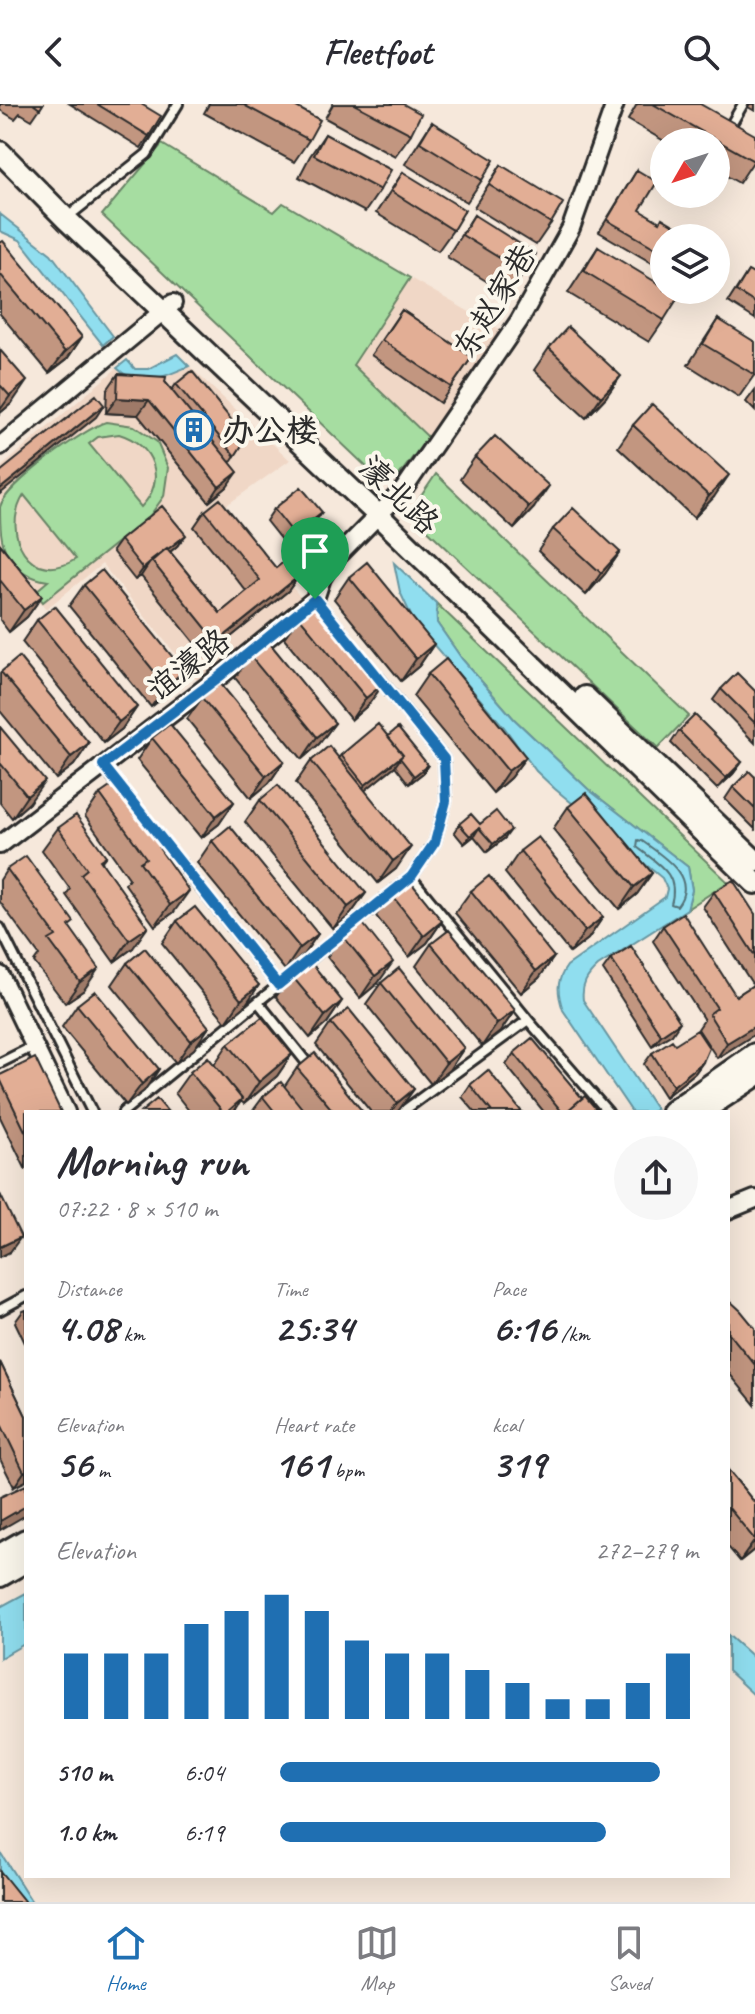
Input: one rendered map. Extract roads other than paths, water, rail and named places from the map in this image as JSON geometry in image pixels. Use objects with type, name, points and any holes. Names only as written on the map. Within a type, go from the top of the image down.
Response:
[{"type":"main road","points":[[676,1110],[755,1055]]},
{"type":"main road","points":[[702,1110],[755,1075]]},
{"type":"main road","points":[[0,1556],[24,1542]]},
{"type":"main road","points":[[0,1575],[24,1561]]},
{"type":"street","name":"东赵家巷","points":[[383,512],[404,489],[519,321],[560,252],[615,104]]},
{"type":"street","name":"濠北路","points":[[0,135],[168,308]]},
{"type":"street","name":"濠北路","points":[[0,152],[755,861]]},
{"type":"street","points":[[0,446],[168,308]]},
{"type":"street","name":"濠北路","points":[[383,512],[755,883]]},
{"type":"street","name":"谊濠路","points":[[0,845],[315,599],[331,563],[383,512]]},
{"type":"street","points":[[0,975],[65,1110]]},
{"type":"street","points":[[730,1209],[755,1199]]},
{"type":"lane","points":[[75,211],[147,154],[178,104]]},
{"type":"lane","points":[[730,128],[743,104]]},
{"type":"lane","points":[[315,599],[353,646]]},
{"type":"lane","points":[[125,1110],[411,877],[435,842],[446,801],[444,759],[372,670]]},
{"type":"lane","points":[[103,765],[132,803]]},
{"type":"lane","points":[[152,828],[278,985]]},
{"type":"lane","points":[[411,877],[606,1110]]},
{"type":"lane","points":[[0,928],[91,1110]]},
{"type":"lane","points":[[258,1002],[314,1071]]},
{"type":"lane","points":[[405,1110],[528,1020]]},
{"type":"lane","points":[[0,1063],[34,1046]]},
{"type":"lane","points":[[0,1310],[24,1297]]},
{"type":"water","points":[[0,214],[51,254],[113,336],[103,345],[20,240],[0,231]]},
{"type":"water","points":[[177,354],[189,366],[162,377],[143,380],[125,375],[117,368],[127,360],[135,369],[148,369]]},
{"type":"water","points":[[394,563],[436,603],[437,623],[462,659],[514,719],[588,789],[688,867],[692,890],[687,909],[598,966],[588,977],[583,990],[583,1000],[655,1110],[631,1110],[563,1010],[559,987],[567,966],[665,897],[667,889],[662,878],[536,771],[504,727],[414,622],[400,592]]},
{"type":"water","points":[[24,1594],[24,1644],[0,1658],[0,1607]]},
{"type":"water","points":[[730,1637],[755,1659],[755,1696],[730,1673]]},
{"type":"water","points":[[0,1852],[32,1902],[12,1902],[0,1884]]},
{"type":"place","name":"办公楼","points":[[194,430]]}]
